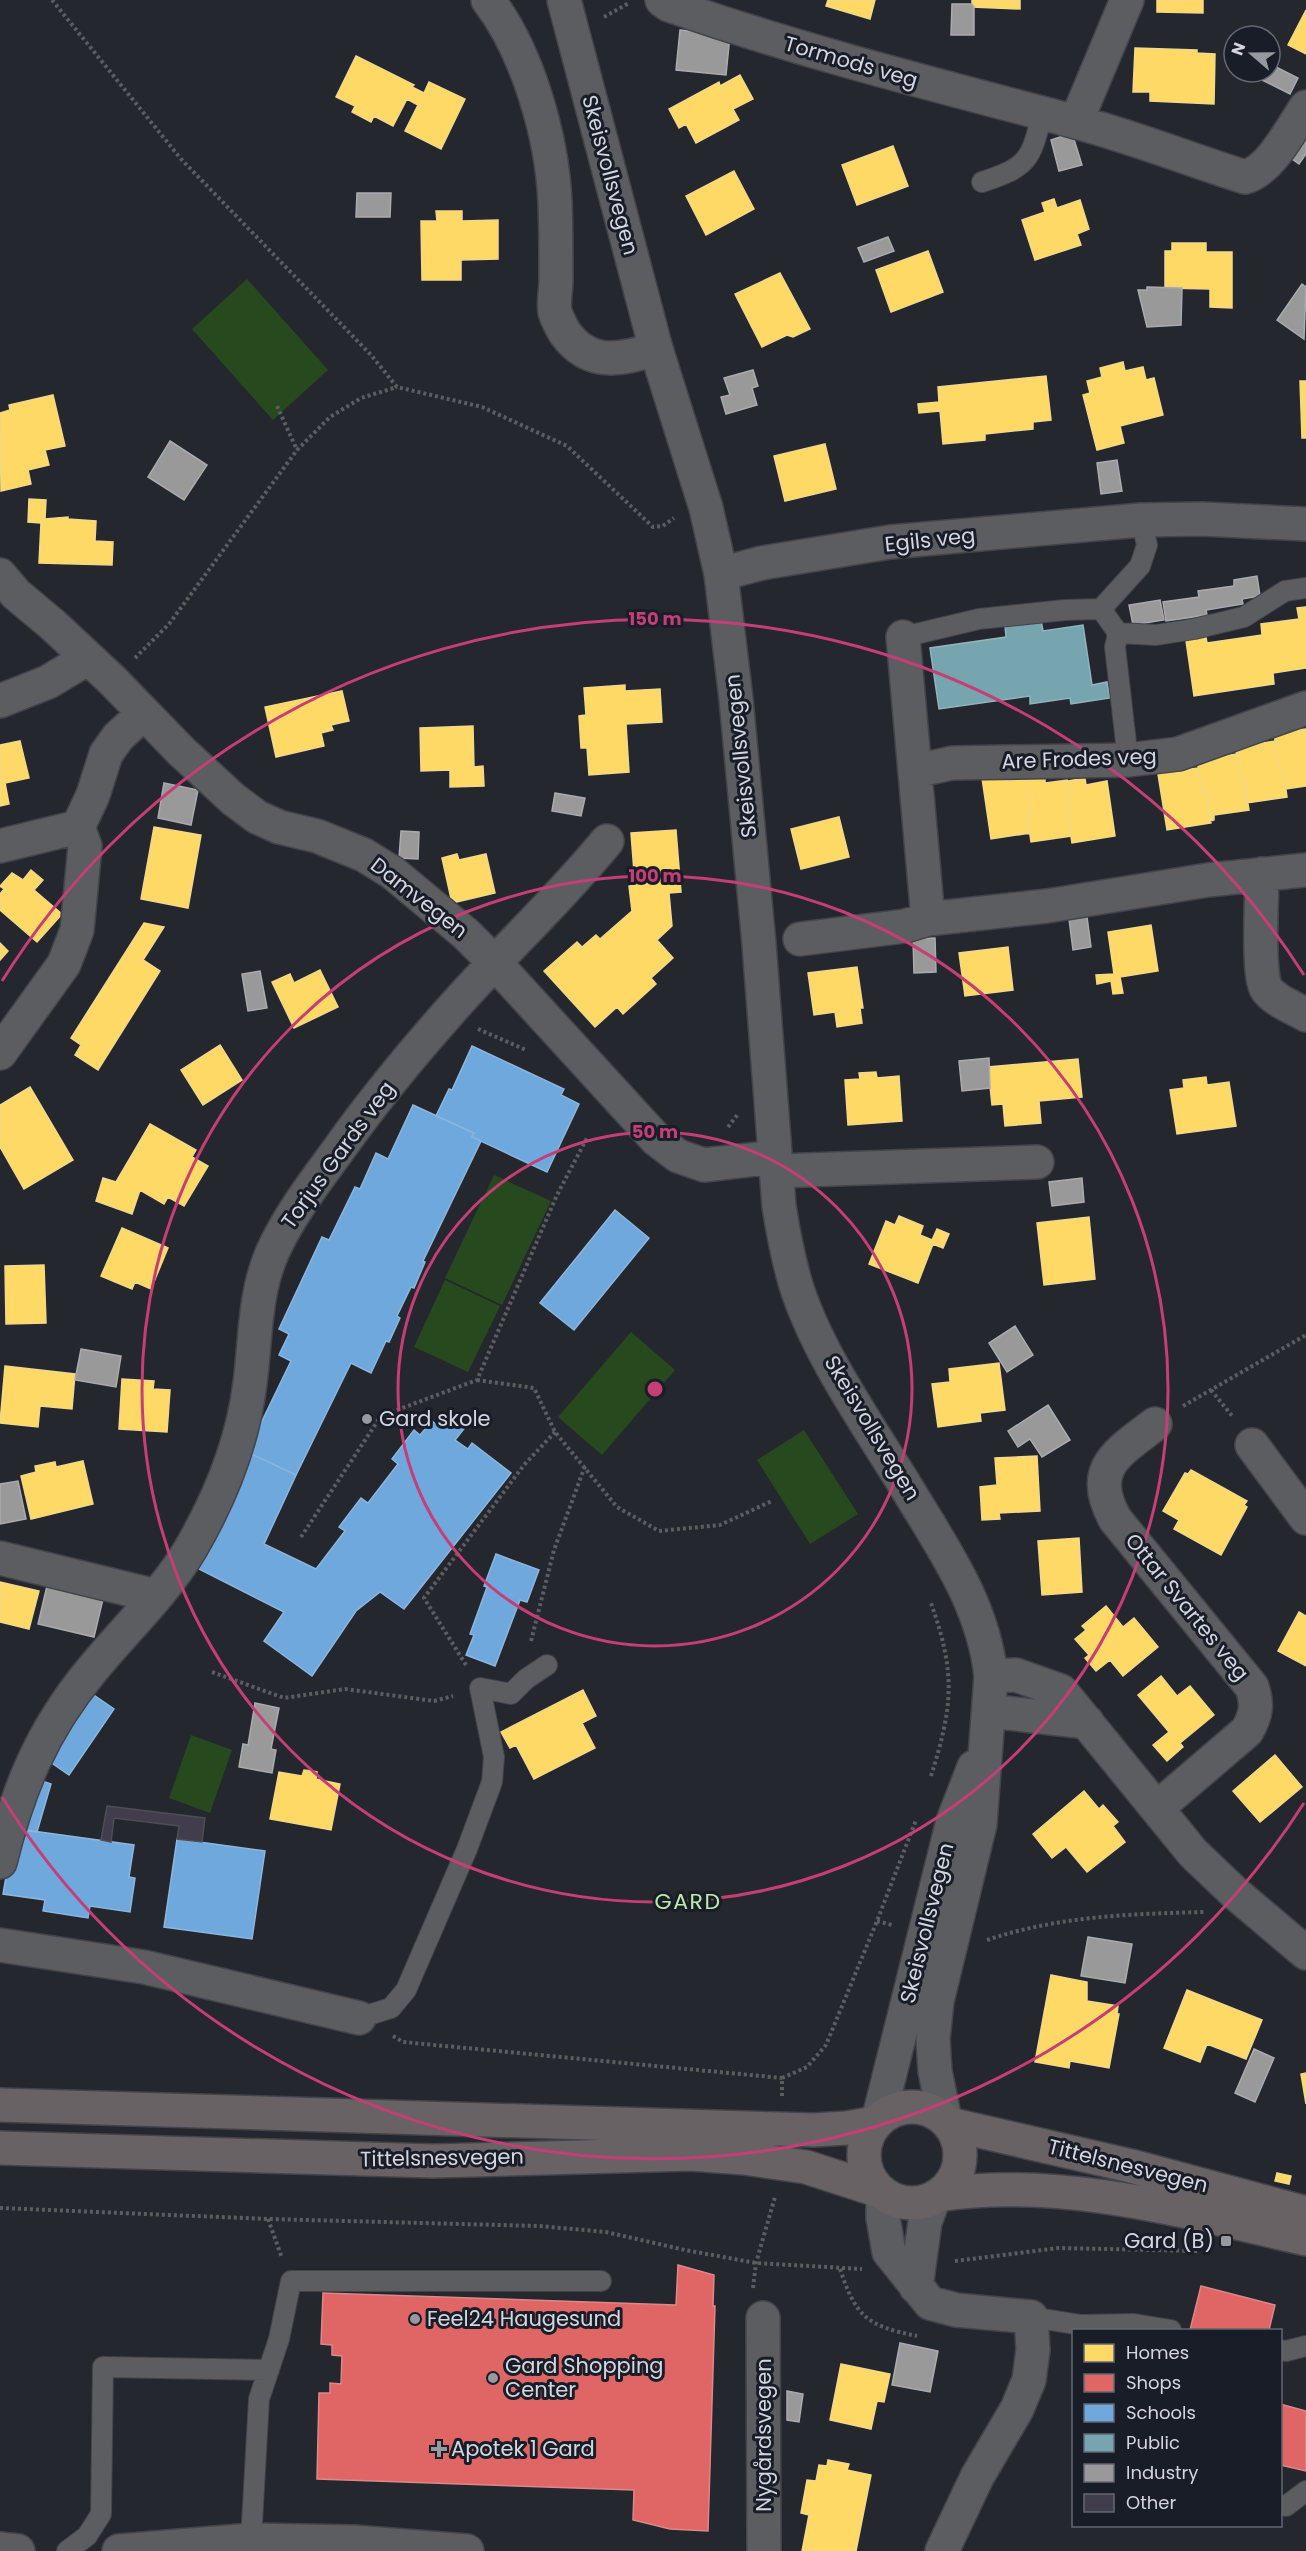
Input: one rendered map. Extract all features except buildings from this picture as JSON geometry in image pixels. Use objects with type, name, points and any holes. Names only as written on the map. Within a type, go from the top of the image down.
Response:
[{"type":"main road","name":"Tittelsnesvegen","points":[[0,2105],[814,2130],[846,2128],[877,2122]]},
{"type":"main road","points":[[912,2107],[930,2110],[947,2122],[957,2137],[960,2153],[958,2170],[950,2184],[936,2197],[917,2203],[899,2201],[881,2192],[868,2175],[864,2157],[866,2139],[877,2122],[893,2110],[912,2107]]},
{"type":"main road","name":"Tittelsnesvegen","points":[[947,2122],[1131,2166],[1306,2213]]},
{"type":"main road","name":"Tittelsnesvegen","points":[[0,2148],[432,2161],[691,2154],[744,2158],[806,2167],[881,2192]]},
{"type":"main road","name":"Tittelsnesvegen","points":[[936,2197],[970,2190],[1032,2190],[1086,2195],[1194,2213],[1306,2239]]},
{"type":"street","points":[[488,0],[502,18],[527,74],[548,149],[555,200],[555,312],[565,333],[580,349],[600,358],[617,360],[656,350]]},
{"type":"street","name":"Skeisvollsvegen","points":[[564,0],[656,350],[706,508],[721,574],[736,699],[758,932],[775,1164],[785,1242],[796,1283],[812,1324],[847,1390],[955,1567],[978,1614],[989,1657],[991,1676],[980,1824],[937,2001],[933,2039],[935,2071],[947,2122]]},
{"type":"street","name":"Tormods veg","points":[[662,0],[669,5],[740,30],[1076,122],[1245,177],[1265,167],[1306,107]]},
{"type":"street","points":[[1076,122],[1127,0]]},
{"type":"street","name":"Egils veg","points":[[721,574],[762,563],[890,543],[1141,519],[1202,519],[1306,524]]},
{"type":"street","name":"Damvegen","points":[[0,576],[16,594],[88,658],[181,751],[257,817],[279,827],[339,843],[364,855],[393,873],[466,934],[657,1140],[678,1156],[704,1165],[775,1164]]},
{"type":"street","points":[[903,637],[928,919]]},
{"type":"street","points":[[0,701],[48,682],[88,658]]},
{"type":"street","name":"Are Frodes veg","points":[[916,771],[951,763],[1128,760],[1178,754],[1306,708]]},
{"type":"street","points":[[0,1053],[64,964],[77,930],[85,846],[78,826],[93,795],[106,754],[118,737],[144,713]]},
{"type":"street","points":[[0,846],[78,826]]},
{"type":"street","name":"Torjus Gards veg","points":[[0,1862],[19,1793],[47,1733],[91,1671],[156,1596],[191,1548],[234,1455],[250,1384],[259,1293],[272,1254],[293,1212],[356,1125],[443,1019],[582,872],[607,841]]},
{"type":"street","points":[[800,939],[904,926],[928,919],[1047,906],[1208,880],[1306,870]]},
{"type":"street","points":[[1262,874],[1262,967],[1265,988],[1276,998],[1306,1015]]},
{"type":"street","points":[[775,1164],[1037,1162]]},
{"type":"street","name":"Ottar Svartes veg","points":[[1155,1424],[1117,1454],[1107,1467],[1104,1484],[1106,1503],[1115,1519],[1252,1687],[1257,1703],[1254,1718],[1246,1731],[1157,1808]]},
{"type":"street","points":[[1251,1445],[1306,1518]]},
{"type":"street","points":[[0,1558],[156,1596]]},
{"type":"street","points":[[991,1676],[1016,1675],[1061,1691],[1193,1853],[1235,1893],[1306,1953]]},
{"type":"street","points":[[988,1720],[1087,1722]]},
{"type":"street","name":"Skeisvollsvegen","points":[[877,2122],[953,1821],[988,1720]]},
{"type":"street","points":[[0,1945],[144,1967],[359,2018]]},
{"type":"street","points":[[881,2192],[883,2218],[890,2252],[930,2302],[956,2310],[1031,2317],[1033,2350],[1029,2380],[1017,2409],[977,2477],[942,2551]]},
{"type":"street","points":[[916,2287],[925,2222],[936,2197]]},
{"type":"street","name":"Nygårdsvegen","points":[[763,2318],[764,2551]]},
{"type":"street","points":[[118,2551],[251,2540],[467,2551]]},
{"type":"street","points":[[0,2549],[18,2551]]},
{"type":"lane","points":[[982,182],[1006,174],[1019,167],[1027,159],[1034,148],[1042,114]]},
{"type":"lane","points":[[903,637],[979,619],[1065,610],[1101,609],[1140,566],[1147,545],[1141,519]]},
{"type":"lane","points":[[1118,633],[1156,635],[1204,627],[1244,617],[1286,591],[1306,588]]},
{"type":"lane","points":[[1101,609],[1118,633],[1115,647],[1128,760]]},
{"type":"lane","points":[[359,2018],[391,2008],[406,1990],[485,1806],[494,1769],[490,1732],[480,1688],[511,1694],[526,1679],[547,1665]]},
{"type":"lane","points":[[251,2540],[259,2399],[279,2338],[291,2281],[601,2281]]},
{"type":"lane","points":[[1031,2317],[1081,2325],[1152,2329]]},
{"type":"lane","points":[[1282,2350],[1306,2346]]},
{"type":"lane","points":[[67,2551],[87,2535],[100,2514],[103,2367],[269,2370]]},
{"type":"lane","points":[[1282,2505],[1286,2506],[1306,2491]]},
{"type":"path","points":[[52,0],[181,159],[371,355],[397,387]]},
{"type":"path","points":[[598,20],[635,0]]},
{"type":"path","points":[[128,665],[169,624],[297,450],[330,417],[361,398],[397,387],[483,407],[567,446],[653,527],[663,526],[675,517],[677,526]]},
{"type":"path","points":[[277,406],[297,450]]},
{"type":"path","points":[[443,1019],[469,1025],[529,1052]]},
{"type":"path","points":[[722,1134],[743,1107]]},
{"type":"path","points":[[477,1380],[557,1195],[588,1136]]},
{"type":"path","points":[[1155,1424],[1306,1335]]},
{"type":"path","points":[[301,1537],[381,1416],[477,1380],[534,1388],[555,1432],[617,1507],[659,1531],[720,1525],[772,1502]]},
{"type":"path","points":[[212,1672],[284,1698],[345,1689],[434,1701],[480,1688],[424,1598],[524,1465],[555,1432]]},
{"type":"path","points":[[524,1647],[532,1639],[554,1550],[585,1466]]},
{"type":"path","points":[[928,1784],[945,1729],[950,1686],[944,1643],[929,1596]]},
{"type":"path","points":[[359,2018],[404,2042],[782,2078],[807,2067],[826,2045],[917,1816]]},
{"type":"path","points":[[977,1940],[987,1940],[1020,1928],[1077,1918],[1208,1912],[1235,1893]]},
{"type":"path","points":[[782,2078],[782,2099]]},
{"type":"path","points":[[763,2318],[752,2297],[756,2263],[775,2197]]},
{"type":"path","points":[[0,2208],[268,2219],[539,2226],[606,2232],[756,2263],[868,2270]]},
{"type":"path","points":[[268,2219],[291,2281]]},
{"type":"path","points":[[950,2261],[1059,2248],[1203,2252]]},
{"type":"green space","points":[[247,279],[328,370],[273,420],[192,329]]},
{"type":"green space","points":[[494,1175],[551,1201],[502,1305],[445,1278]]},
{"type":"green space","points":[[445,1280],[500,1306],[468,1372],[414,1347]]},
{"type":"green space","points":[[631,1332],[675,1370],[602,1455],[558,1417]]},
{"type":"green space","points":[[804,1430],[858,1514],[810,1544],[757,1460]]},
{"type":"green space","points":[[191,1735],[232,1750],[210,1813],[169,1798]]},
{"type":"place","name":"Gard skole","points":[[367,1419]]},
{"type":"place","name":"Gard (B)","points":[[1226,2241]]},
{"type":"place","name":"Feel24 Haugesund","points":[[415,2319]]},
{"type":"place","name":"Gard Shopping Center","points":[[493,2378]]},
{"type":"place","name":"Apotek 1 Gard","points":[[439,2449]]},
{"type":"district","name":"GARD","points":[[688,1901]]}]
